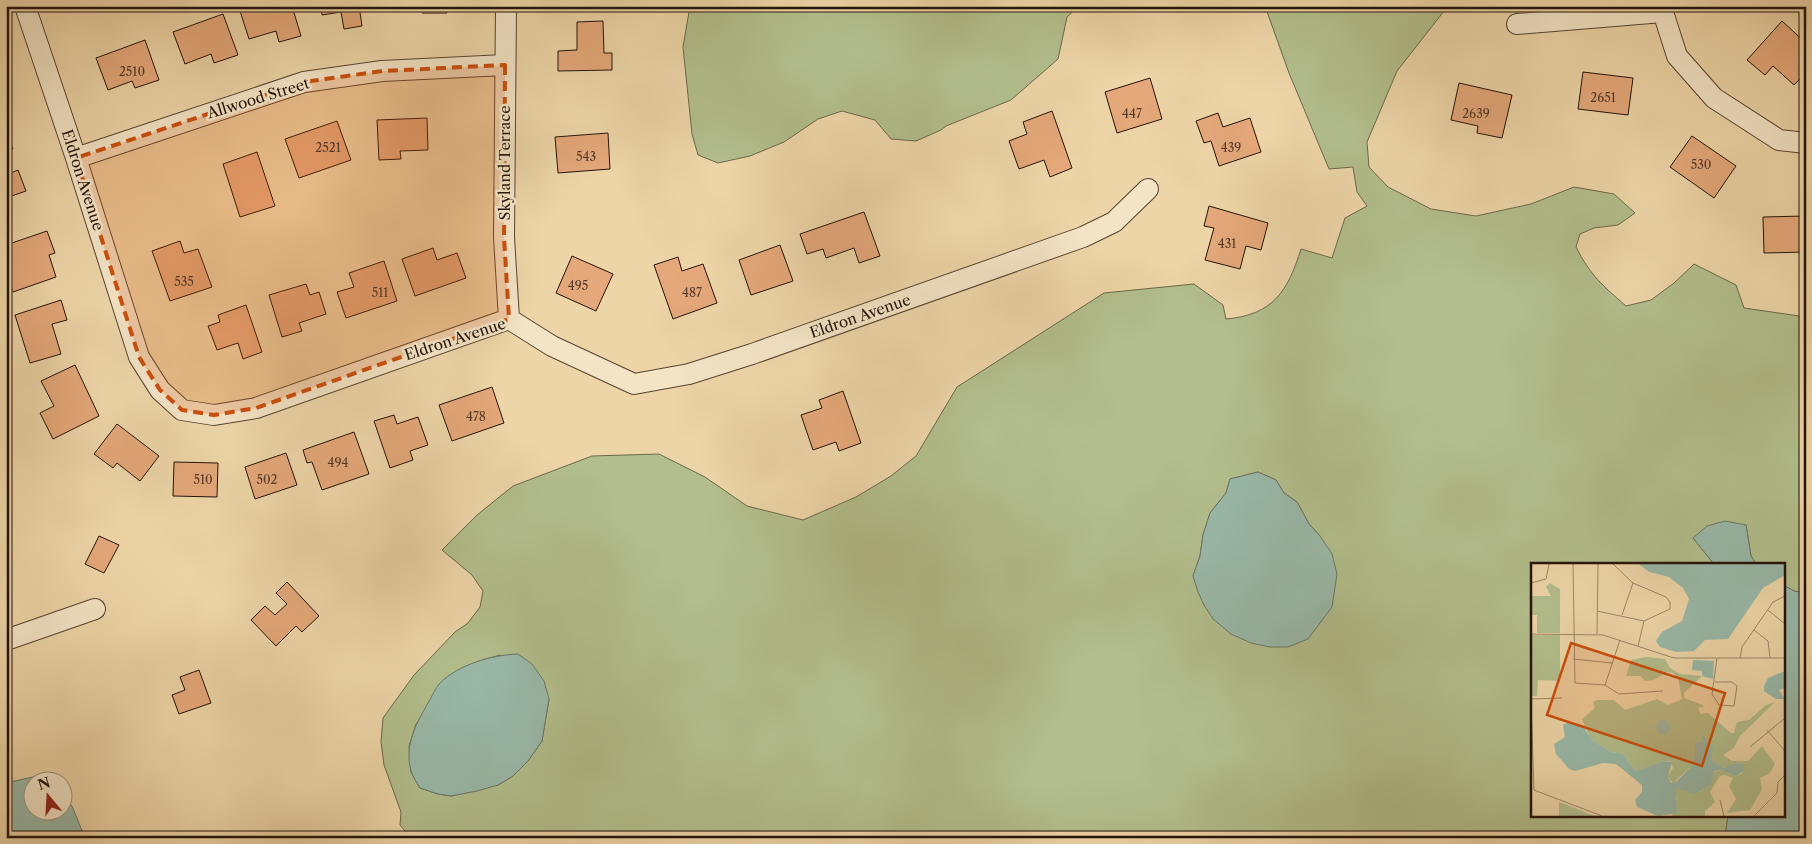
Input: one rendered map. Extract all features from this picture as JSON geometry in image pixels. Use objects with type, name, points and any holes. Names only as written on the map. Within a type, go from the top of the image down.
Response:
[{"type":"street","name":"Eldron Avenue","points":[[25,6],[76,158],[139,357],[160,390],[182,410],[214,415],[256,408],[509,319],[552,346],[634,384],[689,374],[752,354],[1083,237],[1114,222],[1148,189]]},
{"type":"street","name":"Skyland Terrace","points":[[506,6],[504,237],[509,319]]},
{"type":"street","points":[[1517,24],[1663,9],[1677,56],[1714,98],[1779,140],[1806,144]]},
{"type":"street","name":"Allwood Street","points":[[76,158],[304,82],[382,72],[505,65]]},
{"type":"street","points":[[6,640],[95,608]]},
{"type":"highlighted area","points":[[505,65],[504,237],[509,319],[256,408],[214,415],[182,410],[160,390],[139,357],[76,158],[304,82],[382,71]]},
{"type":"green space","points":[[690,6],[1079,6],[1067,17],[1058,59],[1011,100],[946,126],[916,141],[891,139],[875,120],[842,111],[818,119],[784,142],[750,156],[718,163],[698,155],[692,134],[683,47]]},
{"type":"green space","points":[[1265,6],[1448,6],[1397,71],[1367,142],[1369,167],[1388,187],[1431,209],[1476,216],[1531,204],[1574,187],[1614,194],[1635,213],[1618,225],[1594,228],[1580,234],[1576,247],[1586,265],[1598,280],[1626,306],[1651,300],[1674,283],[1694,264],[1736,285],[1744,308],[1806,317],[1806,593],[1794,591],[1784,586],[1784,563],[1755,563],[1751,556],[1746,525],[1693,538],[1713,563],[1531,563],[1531,816],[1728,816],[1725,838],[411,838],[400,825],[401,812],[384,765],[381,742],[383,718],[414,675],[455,632],[468,623],[480,607],[483,591],[472,575],[442,550],[477,515],[513,486],[592,456],[659,454],[705,477],[747,506],[803,520],[856,497],[891,476],[916,456],[957,387],[1104,293],[1194,284],[1223,305],[1226,319],[1242,317],[1267,306],[1284,289],[1301,249],[1332,258],[1345,218],[1367,206],[1357,192],[1353,167],[1329,169],[1289,73]],"holes":[[[1258,472],[1276,480],[1284,493],[1297,502],[1309,524],[1320,536],[1204,605],[1193,576],[1200,556],[1203,535],[1210,513],[1226,493],[1230,479]],[[500,655],[549,699],[542,741],[528,761],[513,776],[498,785],[451,796],[420,788],[411,772],[409,746],[416,724],[459,670],[479,661]]]},
{"type":"shaded area","points":[[1258,472],[1276,480],[1284,493],[1297,502],[1309,524],[1332,554],[1337,574],[1332,607],[1308,639],[1288,647],[1270,647],[1251,643],[1231,634],[1213,619],[1204,605],[1193,576],[1200,556],[1203,535],[1210,513],[1226,493],[1230,479]]},
{"type":"shaded area","points":[[1725,521],[1746,525],[1751,556],[1755,563],[1713,563],[1693,538],[1707,526]]},
{"type":"shaded area","points":[[1784,586],[1794,591],[1806,593],[1806,838],[1725,838],[1728,816],[1784,816]]},
{"type":"shaded area","points":[[518,654],[532,664],[544,681],[549,699],[542,741],[528,761],[513,776],[498,785],[477,791],[451,796],[420,788],[411,771],[409,762],[410,744],[419,719],[438,685],[448,676],[466,666],[498,656]]},
{"type":"shaded area","points":[[22,779],[22,822],[72,822],[72,806],[85,838],[6,838],[6,783]]},
{"type":"building","points":[[254,6],[292,6],[301,36],[279,42],[276,31],[249,39],[240,11]]},
{"type":"building","points":[[321,6],[359,6],[362,26],[344,29],[341,12],[322,15]]},
{"type":"building","points":[[422,6],[447,6],[447,13],[422,13]]},
{"type":"building","points":[[223,14],[238,55],[214,63],[211,54],[185,64],[173,32]]},
{"type":"building","points":[[603,21],[604,53],[612,53],[612,70],[558,71],[558,51],[577,50],[577,22]]},
{"type":"building","points":[[1782,21],[1806,43],[1806,73],[1794,85],[1773,66],[1765,75],[1747,60]]},
{"type":"building","points":[[145,40],[159,80],[135,88],[132,81],[108,90],[96,58]]},
{"type":"building","points":[[1583,72],[1633,78],[1628,115],[1578,109]]},
{"type":"building","points":[[1150,78],[1162,119],[1117,133],[1105,92]]},
{"type":"building","points":[[1459,83],[1512,95],[1502,138],[1477,133],[1478,126],[1451,120]]},
{"type":"building","points":[[1052,111],[1072,168],[1050,177],[1044,160],[1019,169],[1009,141],[1027,134],[1023,122]]},
{"type":"building","points":[[1218,113],[1223,127],[1250,118],[1261,152],[1219,166],[1211,141],[1204,143],[1196,121]]},
{"type":"building","points":[[427,118],[428,150],[400,151],[401,159],[379,160],[377,120]]},
{"type":"building","points":[[337,121],[351,160],[299,178],[285,139]]},
{"type":"building","points":[[6,128],[13,149],[6,151]]},
{"type":"building","points":[[608,133],[610,169],[558,173],[555,137]]},
{"type":"building","points":[[1692,136],[1736,166],[1714,198],[1670,167]]},
{"type":"building","points":[[257,152],[275,206],[240,217],[223,164]]},
{"type":"building","points":[[18,170],[26,191],[6,198],[6,175]]},
{"type":"building","points":[[1209,206],[1268,223],[1261,250],[1246,246],[1240,269],[1205,260],[1214,228],[1204,226]]},
{"type":"building","points":[[1804,207],[1806,207],[1806,252],[1764,253],[1763,217],[1805,216]]},
{"type":"building","points":[[864,212],[880,256],[859,263],[854,248],[826,258],[823,249],[807,254],[800,234]]},
{"type":"building","points":[[47,231],[55,253],[49,255],[56,277],[13,292],[6,270],[6,245]]},
{"type":"building","points":[[180,241],[184,253],[198,249],[212,287],[170,301],[152,251]]},
{"type":"building","points":[[780,245],[793,281],[751,295],[739,260]]},
{"type":"building","points":[[433,248],[437,260],[457,253],[466,278],[415,296],[402,259]]},
{"type":"building","points":[[572,256],[613,274],[596,311],[556,293]]},
{"type":"building","points":[[678,257],[682,271],[703,264],[717,303],[673,319],[654,265]]},
{"type":"building","points":[[384,261],[397,301],[346,318],[337,292],[354,287],[349,273]]},
{"type":"building","points":[[306,284],[310,295],[319,292],[326,314],[299,323],[302,331],[282,337],[269,295]]},
{"type":"building","points":[[61,300],[67,320],[52,324],[61,354],[30,363],[15,315]]},
{"type":"building","points":[[246,305],[262,352],[243,359],[238,343],[217,350],[208,326],[220,322],[218,315]]},
{"type":"building","points":[[75,365],[99,416],[53,439],[40,413],[54,406],[41,381]]},
{"type":"building","points":[[492,387],[504,423],[452,441],[439,405]]},
{"type":"building","points":[[843,391],[861,443],[839,451],[836,442],[813,450],[801,415],[822,408],[819,400]]},
{"type":"building","points":[[394,415],[397,424],[418,417],[428,445],[410,451],[413,460],[390,468],[374,421]]},
{"type":"building","points":[[117,424],[159,456],[140,481],[117,463],[113,468],[94,454]]},
{"type":"building","points":[[354,432],[369,474],[322,490],[312,462],[307,463],[303,450]]},
{"type":"building","points":[[286,453],[297,485],[255,499],[245,467]]},
{"type":"building","points":[[174,462],[218,463],[217,497],[173,496]]},
{"type":"building","points":[[99,536],[119,545],[104,573],[85,564]]},
{"type":"building","points":[[287,582],[319,616],[302,632],[296,626],[276,646],[251,620],[265,606],[275,615],[287,604],[276,593]]},
{"type":"building","points":[[199,670],[211,703],[179,714],[172,695],[185,690],[180,677]]}]
